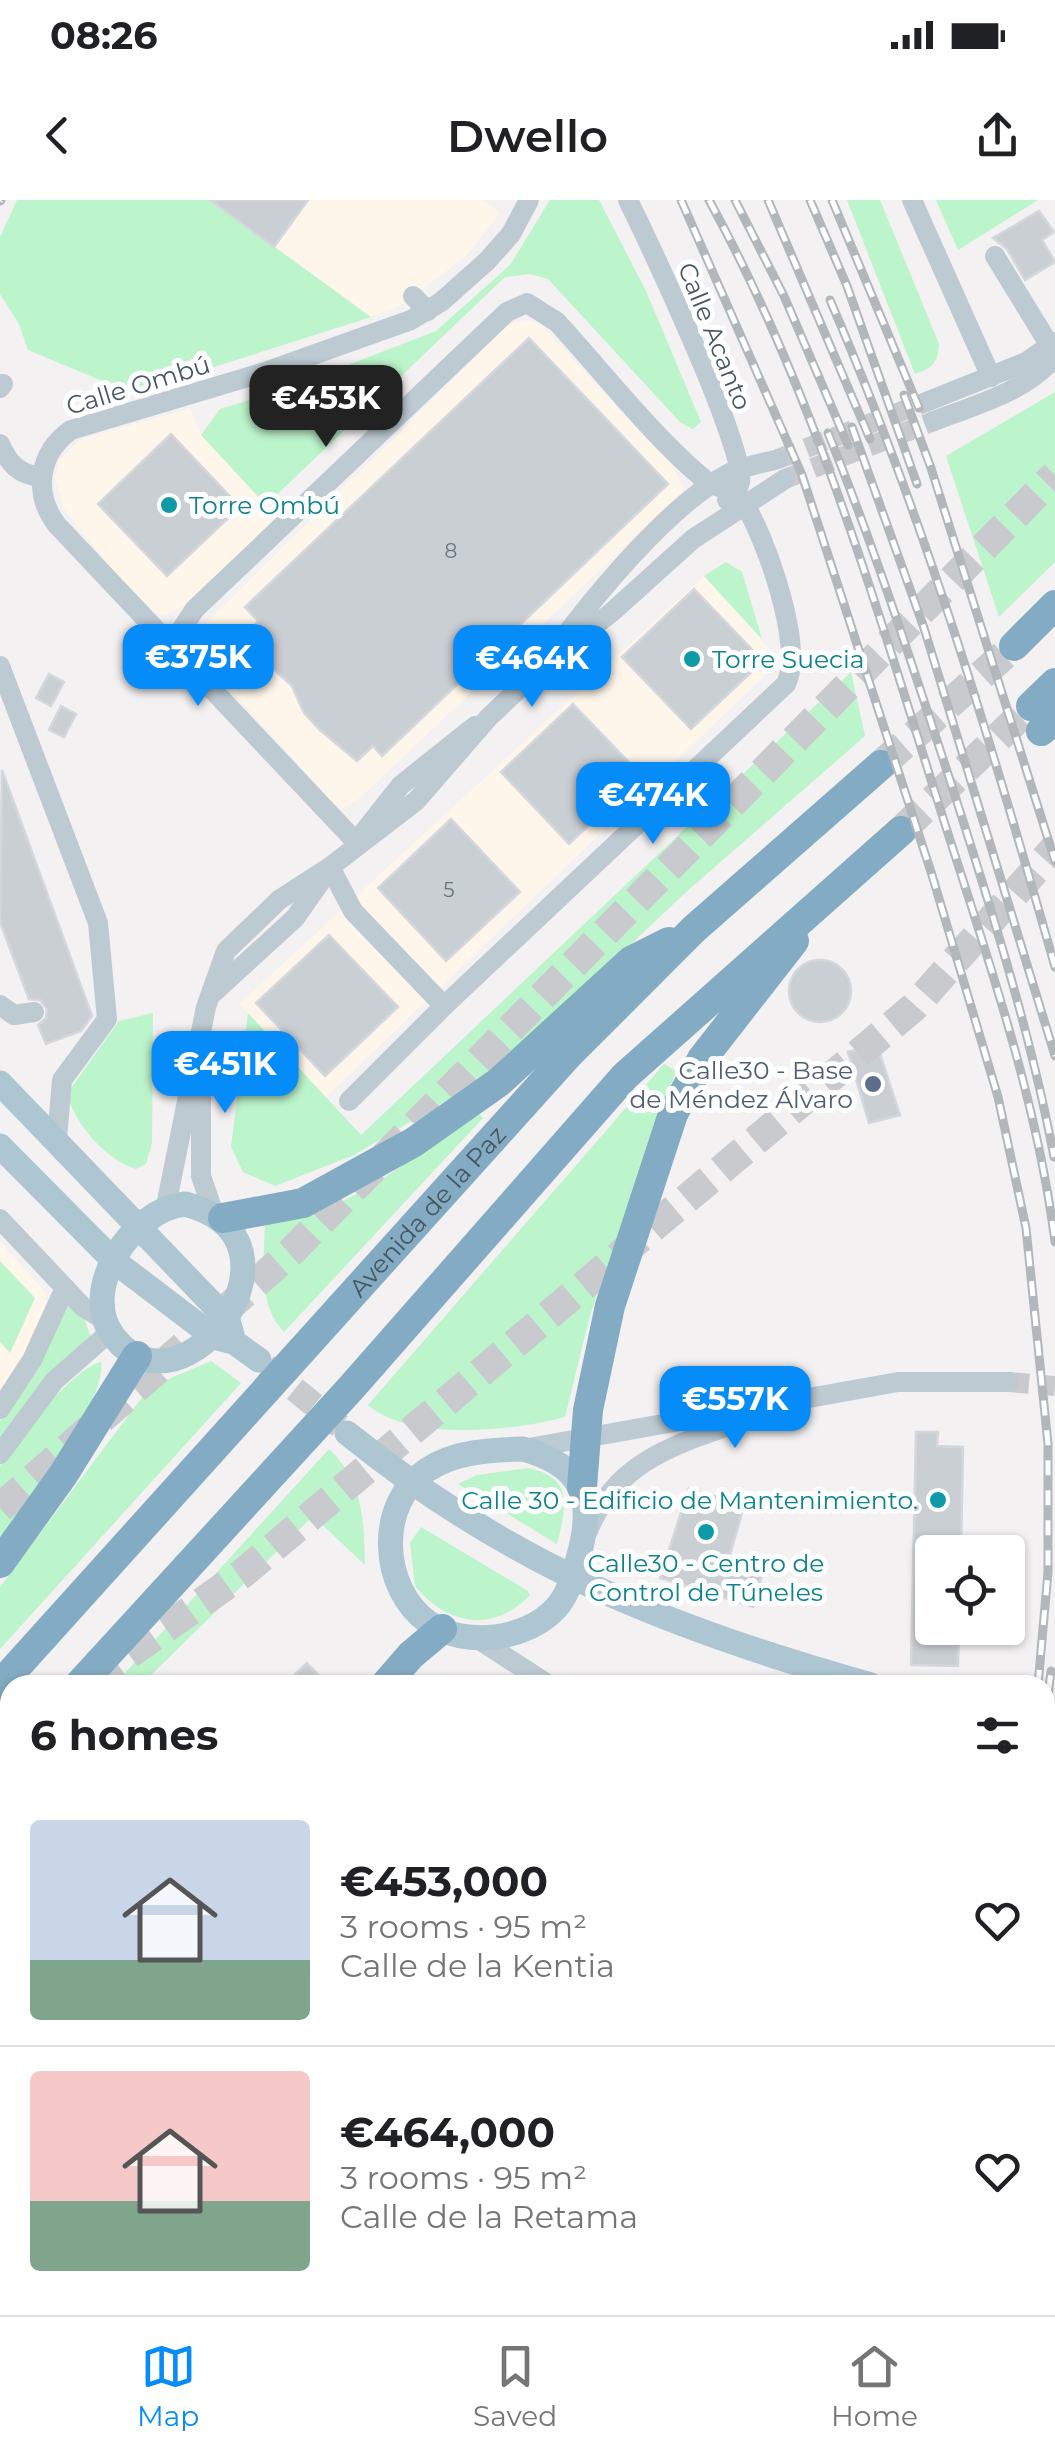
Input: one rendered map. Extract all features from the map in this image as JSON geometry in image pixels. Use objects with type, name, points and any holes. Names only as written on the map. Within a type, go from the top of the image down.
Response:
[{"type":"highway","points":[[1014,646],[1055,606]]},
{"type":"highway","points":[[1042,719],[1055,683]]},
{"type":"highway","name":"Avenida de la Paz","points":[[9,1675],[306,1351],[568,1054],[694,930],[882,765]]},
{"type":"highway","points":[[89,1675],[351,1388],[625,1076],[901,831]]},
{"type":"highway","points":[[582,1486],[584,1436],[610,1306],[685,1086],[838,884]]},
{"type":"highway","points":[[218,1214],[303,1203],[414,1142],[514,1070],[631,961],[694,930]]},
{"type":"highway","points":[[0,1562],[74,1459],[138,1356]]},
{"type":"highway","points":[[394,1675],[442,1629]]},
{"type":"main road","points":[[0,1083],[140,1224],[225,1333]]},
{"type":"main road","points":[[0,1146],[114,1261],[225,1333],[259,1360]]},
{"type":"main road","points":[[184,1204],[218,1214],[236,1240],[240,1261],[241,1285],[225,1333],[177,1358],[138,1356],[106,1326],[104,1284],[114,1261],[140,1224],[166,1206],[184,1204]]},
{"type":"main road","points":[[347,1433],[475,1527],[572,1580],[693,1629],[839,1675]]},
{"type":"main road","points":[[523,1449],[552,1457],[582,1486],[586,1510],[582,1547],[572,1580],[556,1608],[514,1634],[478,1639],[428,1622],[402,1590],[392,1564],[393,1522],[412,1484],[425,1470],[452,1457],[523,1449]]},
{"type":"street","name":"Calle Acanto","points":[[628,200],[717,404],[740,469]]},
{"type":"street","points":[[912,200],[990,377]]},
{"type":"street","name":"Calle Ombú","points":[[42,476],[50,450],[71,430],[268,372],[420,304],[487,261],[526,202]]},
{"type":"street","points":[[995,256],[1053,348]]},
{"type":"street","points":[[170,645],[196,609],[507,312],[528,304],[557,322],[712,485],[739,498]]},
{"type":"street","points":[[1053,348],[1041,373],[1010,393],[930,412],[990,377],[1053,348]]},
{"type":"street","points":[[0,444],[16,468],[26,475],[42,476],[44,503],[57,525],[357,843]]},
{"type":"street","points":[[349,1101],[444,1006],[786,684],[794,663],[790,631],[739,498],[740,469]]},
{"type":"street","points":[[166,1206],[208,999],[295,918],[330,868],[357,843],[400,785],[490,717],[540,668],[739,498],[782,469],[740,469],[712,485],[622,567],[540,668]]},
{"type":"street","points":[[712,485],[717,498],[712,511]]},
{"type":"street","points":[[597,623],[617,597],[712,511],[739,498]]},
{"type":"street","points":[[0,666],[98,923],[103,962],[107,1019],[62,1080],[57,1139]]},
{"type":"street","points":[[330,868],[352,910],[444,1006]]},
{"type":"street","points":[[86,997],[100,980],[103,962]]},
{"type":"street","points":[[0,1006],[14,1015],[34,1012]]},
{"type":"street","points":[[202,1029],[199,1154],[204,1192],[218,1214]]},
{"type":"street","points":[[0,1219],[106,1326],[54,1381],[0,1454]]},
{"type":"street","points":[[0,1408],[32,1360],[65,1288]]},
{"type":"street","points":[[523,1449],[898,1382],[1009,1382]]},
{"type":"street","points":[[582,1547],[607,1494],[638,1463],[655,1452],[798,1402]]},
{"type":"street","points":[[523,1668],[517,1652],[530,1625]]},
{"type":"street","points":[[478,1639],[534,1675]]},
{"type":"shaded area","points":[[211,200],[483,200],[500,213],[466,256],[402,305],[371,317]]},
{"type":"shaded area","points":[[526,320],[541,325],[673,467],[684,490],[360,798],[343,808],[335,805],[193,648],[192,637],[509,324]]},
{"type":"shaded area","points":[[190,408],[201,435],[278,518],[182,607],[163,615],[152,610],[111,568],[64,509],[55,477],[59,461],[79,440]]},
{"type":"shaded area","points":[[704,576],[780,661],[325,1098],[239,1004]]},
{"type":"shaded area","points":[[0,1242],[44,1290],[47,1306],[25,1355],[0,1394]]},
{"type":"green space","points":[[17,200],[210,200],[371,317],[142,390],[100,380],[28,350],[19,324],[0,294],[0,237]]},
{"type":"green space","points":[[550,200],[599,200],[646,291],[701,422],[693,429],[680,422],[548,279],[530,274],[505,277],[266,505],[201,435],[220,409],[286,389],[436,331],[510,265]]},
{"type":"green space","points":[[847,200],[880,200],[939,344],[935,360],[921,372],[915,374]]},
{"type":"green space","points":[[936,200],[1038,200],[958,250]]},
{"type":"green space","points":[[1055,392],[1055,562],[999,617],[946,456]]},
{"type":"green space","points":[[726,562],[742,572],[762,639],[704,576]]},
{"type":"green space","points":[[851,672],[865,736],[685,893],[497,1071],[354,1155],[275,1186],[243,1172],[231,1147],[248,1013],[361,1135]]},
{"type":"green space","points":[[153,1013],[152,1143],[146,1164],[136,1169],[114,1158],[93,1139],[67,1094],[119,1021]]},
{"type":"green space","points":[[664,1064],[676,1071],[590,1315],[565,1417],[491,1429],[435,1429],[386,1417],[368,1405]]},
{"type":"green space","points":[[476,1111],[483,1118],[284,1332],[275,1321],[266,1295],[265,1224],[323,1210],[351,1197],[403,1165]]},
{"type":"green space","points":[[0,1261],[35,1298],[10,1353],[0,1342]]},
{"type":"green space","points":[[69,1304],[84,1318],[91,1338],[50,1372],[0,1440],[0,1421],[39,1364]]},
{"type":"green space","points":[[211,1361],[241,1383],[0,1649],[0,1587],[143,1396],[157,1384]]},
{"type":"green space","points":[[101,1362],[99,1380],[78,1426],[0,1538],[0,1467],[6,1456],[61,1391]]},
{"type":"green space","points":[[329,1449],[355,1488],[362,1517],[365,1565],[313,1516],[151,1675],[123,1675]]},
{"type":"green space","points":[[529,1468],[554,1479],[564,1496],[557,1544],[458,1484],[477,1475]]},
{"type":"green space","points":[[421,1527],[530,1595],[501,1616],[486,1620],[471,1620],[441,1609],[415,1586],[410,1543]]},
{"type":"building","points":[[210,200],[308,200],[274,247]]},
{"type":"building","points":[[1039,211],[1054,232],[1042,240],[1055,262],[1025,280],[1007,249],[993,238]]},
{"type":"building","points":[[529,338],[668,484],[382,756],[373,746],[357,761],[304,713],[292,686],[251,648],[248,634],[258,621],[245,607]]},
{"type":"building","name":"Torre Ombú","points":[[171,434],[240,507],[167,576],[98,504]]},
{"type":"building","name":"Torre Suecia","points":[[694,589],[763,661],[691,729],[622,657]]},
{"type":"building","points":[[49,674],[64,682],[51,706],[36,698]]},
{"type":"building","points":[[573,704],[642,776],[569,844],[501,772]]},
{"type":"building","points":[[61,706],[76,714],[64,737],[49,730]]},
{"type":"building","points":[[2,770],[92,1016],[81,1031],[46,1044],[38,1025],[46,1018],[47,1009],[40,1000],[29,999],[0,922]]},
{"type":"building","points":[[451,819],[520,892],[446,961],[378,888]]},
{"type":"building","points":[[329,935],[398,1007],[325,1076],[256,1003]]},
{"type":"building","points":[[820,960],[842,969],[851,991],[842,1013],[820,1022],[798,1013],[789,991],[798,969]]},
{"type":"building","name":"Calle30 - Base de Méndez Álvaro","points":[[877,1045],[900,1115],[869,1123],[848,1052]]},
{"type":"building","name":"Calle 30 - Edificio de Mantenimiento.","points":[[916,1432],[938,1432],[937,1446],[963,1447],[961,1535],[915,1535],[915,1645],[959,1645],[958,1666],[911,1665]]},
{"type":"building","name":"Calle30 - Centro de Control de Túneles","points":[[689,1488],[744,1506],[729,1558],[764,1569],[753,1607],[660,1578]]},
{"type":"building","points":[[307,1663],[318,1675],[294,1675]]},
{"type":"tunnel","points":[[778,459],[926,402]]},
{"type":"tunnel","points":[[785,479],[934,421]]},
{"type":"tunnel","points":[[222,1313],[291,1252],[1055,475]]},
{"type":"tunnel","points":[[881,765],[1014,646]]},
{"type":"tunnel","points":[[901,831],[1031,706]]},
{"type":"tunnel","points":[[99,1675],[242,1574],[914,1007],[1055,848]]},
{"type":"tunnel","points":[[0,1508],[184,1346]]},
{"type":"tunnel","points":[[266,1366],[340,1426]]},
{"type":"tunnel","points":[[1009,1382],[1055,1386]]},
{"type":"railway","points":[[681,200],[802,475],[932,875],[998,1097],[1026,1228],[1048,1444],[1048,1572],[1039,1675]]},
{"type":"railway","points":[[709,200],[779,345],[865,571],[1006,1019],[1035,1130],[1055,1242]]},
{"type":"railway","points":[[735,200],[784,296],[848,445]]},
{"type":"railway","points":[[768,200],[870,439]]},
{"type":"railway","points":[[810,200],[847,286],[917,484]]},
{"type":"railway","points":[[832,200],[919,408]]},
{"type":"railway","points":[[830,300],[895,463],[953,629],[1055,967]]},
{"type":"railway","points":[[904,395],[931,468],[1055,861]]},
{"type":"railway","points":[[852,427],[924,628],[1055,1056]]},
{"type":"railway","points":[[828,433],[891,604],[979,871],[1021,1013],[1054,1157]]},
{"type":"railway","points":[[1051,1671],[1051,1675]]},
{"type":"place","name":"Torre Ombú","points":[[169,505]]},
{"type":"place","name":"Torre Suecia","points":[[692,659]]},
{"type":"place","name":"Calle30 - Base de Méndez Álvaro","points":[[873,1084]]},
{"type":"place","name":"Calle 30 - Edificio de Mantenimiento.","points":[[938,1500]]},
{"type":"place","name":"Calle30 - Centro de Control de Túneles","points":[[706,1532]]}]
